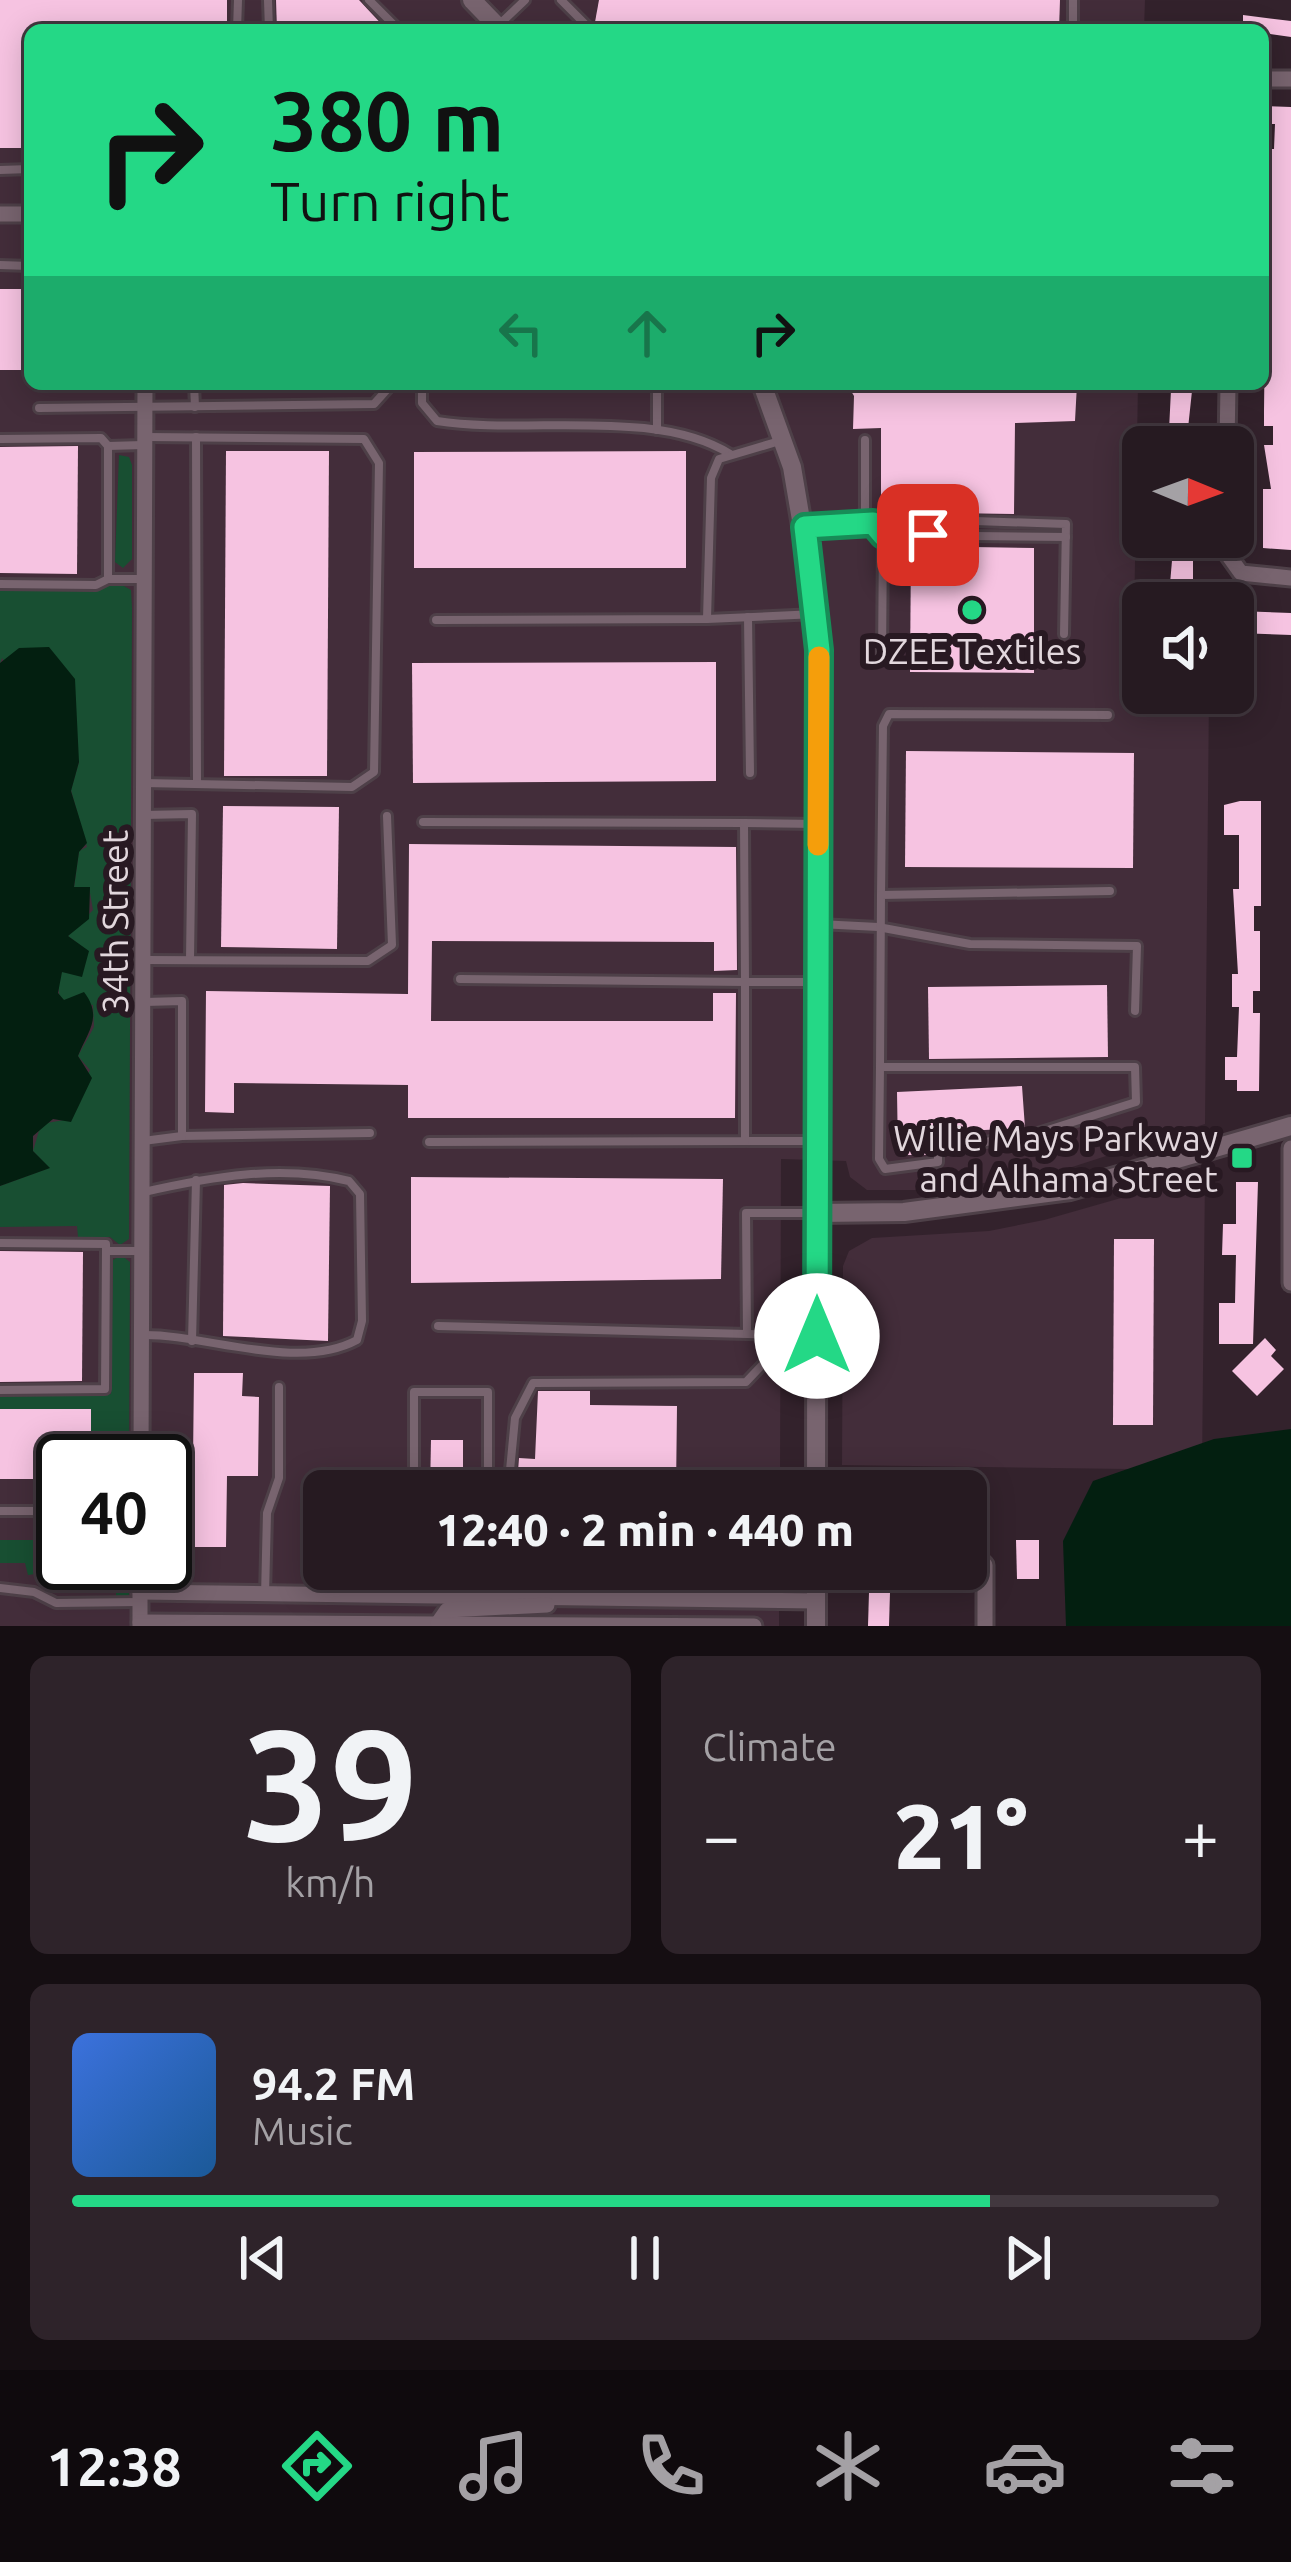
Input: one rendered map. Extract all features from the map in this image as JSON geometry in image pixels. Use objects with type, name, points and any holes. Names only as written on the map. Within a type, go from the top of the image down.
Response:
[{"type":"street","points":[[472,0],[495,24]]},
{"type":"street","name":"34th Street","points":[[141,1434],[145,390]]},
{"type":"street","points":[[764,390],[784,440],[805,527],[817,614],[816,1470]]},
{"type":"street","points":[[1227,426],[1228,390]]},
{"type":"street","points":[[1230,558],[1241,573],[1291,578]]},
{"type":"street","points":[[817,1213],[904,1212],[1070,1190],[1291,1126]]},
{"type":"street","points":[[1291,1148],[1291,1283]]},
{"type":"street","points":[[140,1590],[140,1624],[754,1626]]},
{"type":"street","points":[[816,1590],[816,1626]]},
{"type":"street","points":[[985,1590],[985,1626]]},
{"type":"street","points":[[140,1597],[816,1601]]},
{"type":"street","points":[[438,1625],[447,1610],[527,1610],[579,1599]]},
{"type":"lane","points":[[369,0],[394,24]]},
{"type":"lane","points":[[503,24],[524,0]]},
{"type":"lane","points":[[561,0],[585,24]]},
{"type":"lane","points":[[194,390],[195,407]]},
{"type":"lane","points":[[39,408],[374,404],[388,390]]},
{"type":"lane","points":[[422,390],[422,403],[437,422],[657,431],[708,440],[732,455]]},
{"type":"lane","points":[[657,390],[657,431]]},
{"type":"lane","points":[[196,437],[197,783]]},
{"type":"lane","points":[[109,446],[196,437],[364,439],[379,463],[374,772],[367,782],[352,787],[144,783]]},
{"type":"lane","points":[[0,439],[100,438],[109,446],[108,579]]},
{"type":"lane","points":[[707,619],[711,478],[719,459],[784,440]]},
{"type":"lane","points":[[865,440],[869,524],[883,535],[1066,537]]},
{"type":"lane","points":[[805,527],[869,524],[888,518],[1066,524],[1064,634]]},
{"type":"lane","points":[[882,659],[883,535]]},
{"type":"lane","points":[[0,584],[96,585],[108,579],[144,578]]},
{"type":"lane","points":[[436,620],[817,614]]},
{"type":"lane","points":[[748,617],[750,773]]},
{"type":"lane","points":[[880,1067],[1136,1067],[1136,1102],[1032,1135],[938,1149],[938,1162],[885,1169],[879,1159],[878,927],[883,726],[889,714],[1108,715]]},
{"type":"lane","points":[[144,814],[191,814],[190,959]]},
{"type":"lane","points":[[144,960],[368,962],[392,945],[387,816]]},
{"type":"lane","points":[[423,822],[818,824]]},
{"type":"lane","points":[[744,824],[745,1141]]},
{"type":"lane","points":[[881,895],[1111,891]]},
{"type":"lane","points":[[818,923],[878,927],[970,944],[1137,946],[1135,1011]]},
{"type":"lane","points":[[460,979],[818,982]]},
{"type":"lane","points":[[144,1002],[182,1001],[182,1136]]},
{"type":"lane","points":[[143,1141],[182,1136],[370,1133]]},
{"type":"lane","points":[[429,1142],[817,1141]]},
{"type":"lane","points":[[142,1335],[224,1349],[339,1350],[357,1340],[362,1321],[356,1187],[326,1175],[292,1173],[196,1180],[143,1192]]},
{"type":"lane","points":[[192,1341],[196,1180]]},
{"type":"lane","points":[[747,1334],[746,1213],[817,1213]]},
{"type":"lane","points":[[0,1244],[106,1244],[105,1389],[0,1390]]},
{"type":"lane","points":[[106,1251],[142,1251]]},
{"type":"lane","points":[[438,1326],[817,1336]]},
{"type":"lane","points":[[508,1470],[509,1446],[522,1396],[533,1383],[746,1382],[765,1362],[768,1335]]},
{"type":"lane","points":[[265,1598],[267,1514],[279,1478],[279,1387]]},
{"type":"lane","points":[[414,1470],[414,1392],[488,1392],[488,1470]]},
{"type":"lane","points":[[0,1511],[36,1511]]},
{"type":"lane","points":[[0,1588],[34,1592],[56,1603],[140,1597]]},
{"type":"lane","points":[[424,1590],[429,1599]]},
{"type":"lane","points":[[488,1590],[488,1599]]},
{"type":"lane","points":[[507,1590],[507,1599]]},
{"type":"lane","points":[[620,1590],[620,1599]]},
{"type":"shaded area","points":[[0,0],[1145,0],[1144,24],[24,24],[24,390],[1138,390],[1137,426],[1122,426],[1122,558],[1135,558],[1135,582],[1122,582],[1122,714],[1209,714],[1205,1124],[1066,1169],[942,1190],[867,1190],[850,1177],[846,1161],[781,1159],[780,1470],[303,1470],[303,1590],[779,1590],[779,1626],[0,1626]]},
{"type":"shaded area","points":[[49,647],[75,679],[79,762],[71,791],[87,843],[79,852],[74,887],[90,887],[89,919],[68,936],[89,951],[82,977],[62,972],[58,993],[64,1000],[84,992],[90,1001],[92,1024],[78,1056],[92,1078],[71,1122],[53,1119],[33,1136],[33,1151],[50,1168],[0,1186],[0,663],[19,648]]},
{"type":"shaded area","points":[[1205,1174],[1202,1470],[842,1465],[843,1266],[849,1251],[872,1238],[989,1231],[1044,1220]]},
{"type":"shaded area","points":[[1291,1429],[1291,1626],[1066,1626],[1063,1541],[1093,1481],[1214,1439]]},
{"type":"green space","points":[[119,455],[129,457],[132,465],[132,559],[123,568],[115,562]]},
{"type":"green space","points":[[122,585],[131,590],[132,608],[129,1239],[120,1245],[110,1237],[78,1237],[77,1226],[0,1227],[0,1186],[49,1168],[33,1151],[41,1124],[64,1120],[90,1070],[78,1056],[94,1027],[93,1005],[60,999],[57,979],[62,972],[77,973],[88,951],[68,936],[93,910],[89,887],[74,888],[79,851],[87,847],[71,790],[79,762],[2,658],[0,663],[0,589]]},
{"type":"green space","points":[[121,1255],[130,1262],[129,1434],[91,1434],[91,1409],[0,1409],[0,1395],[111,1394],[113,1260]]},
{"type":"green space","points":[[0,1540],[36,1540],[35,1574],[28,1575],[25,1563],[0,1563]]},
{"type":"green space","points":[[87,1590],[129,1590],[129,1598],[116,1598],[116,1591]]},
{"type":"building","points":[[0,0],[227,0],[227,24],[24,24],[24,148],[0,148]]},
{"type":"building","points":[[276,0],[359,0],[381,24],[277,24]]},
{"type":"building","points":[[599,0],[1060,0],[1059,24],[595,22]]},
{"type":"building","points":[[1243,15],[1291,21],[1291,37],[1269,34],[1269,24],[1243,24]]},
{"type":"building","points":[[1269,106],[1291,107],[1291,550],[1263,548],[1263,489],[1271,489],[1264,445],[1273,445],[1273,426],[1264,426],[1264,390],[1269,390],[1269,149],[1274,149],[1275,124],[1269,124]]},
{"type":"building","points":[[0,289],[24,289],[24,370],[0,370]]},
{"type":"building","points":[[850,390],[1077,390],[1075,421],[1015,423],[1014,514],[881,512],[881,428],[853,429]]},
{"type":"building","points":[[1171,390],[1192,391],[1188,426],[1169,426]]},
{"type":"building","points":[[78,446],[77,574],[0,573],[0,447]]},
{"type":"building","points":[[226,451],[329,451],[327,776],[224,776]]},
{"type":"building","points":[[686,451],[686,568],[414,568],[414,452]]},
{"type":"building","name":"DZEE Textiles","points":[[911,546],[1034,548],[1034,673],[910,672]]},
{"type":"building","points":[[1172,558],[1193,558],[1193,582],[1170,582]]},
{"type":"building","points":[[1254,612],[1291,613],[1291,635],[1254,634]]},
{"type":"building","points":[[716,662],[716,781],[413,783],[412,663]]},
{"type":"building","points":[[906,751],[1134,753],[1133,868],[905,867]]},
{"type":"building","points":[[1261,801],[1261,906],[1254,906],[1254,931],[1260,931],[1260,991],[1253,991],[1253,1013],[1260,1013],[1259,1091],[1237,1091],[1237,1080],[1225,1080],[1225,1057],[1237,1057],[1239,1007],[1232,1007],[1232,974],[1238,974],[1233,889],[1239,889],[1239,835],[1224,835],[1224,805]]},
{"type":"building","points":[[223,806],[339,807],[337,949],[221,947]]},
{"type":"building","points":[[409,844],[736,847],[737,970],[714,971],[714,942],[432,941],[431,1021],[713,1021],[713,993],[736,993],[735,1118],[408,1118],[408,1085],[234,1083],[234,1113],[205,1112],[206,991],[408,994]]},
{"type":"building","points":[[1107,985],[1108,1057],[929,1059],[928,987]]},
{"type":"building","points":[[1022,1086],[1025,1128],[927,1133],[926,1155],[898,1155],[897,1092]]},
{"type":"building","points":[[411,1177],[723,1179],[721,1279],[411,1283]]},
{"type":"building","points":[[1236,1182],[1258,1182],[1253,1344],[1219,1344],[1219,1303],[1235,1303],[1236,1255],[1222,1255],[1223,1224],[1236,1224]]},
{"type":"building","points":[[224,1185],[330,1186],[328,1341],[223,1336]]},
{"type":"building","points":[[1114,1239],[1154,1239],[1153,1425],[1113,1425]]},
{"type":"building","points":[[0,1251],[83,1252],[82,1381],[0,1382]]},
{"type":"building","points":[[1265,1338],[1276,1350],[1271,1356],[1284,1369],[1257,1396],[1232,1371]]},
{"type":"building","points":[[194,1373],[243,1373],[242,1396],[259,1397],[258,1476],[227,1476],[226,1547],[192,1547]]},
{"type":"building","points":[[538,1391],[590,1391],[590,1405],[677,1406],[676,1470],[518,1470],[519,1458],[535,1459]]},
{"type":"building","points":[[0,1409],[91,1409],[91,1434],[36,1434],[36,1479],[0,1479]]},
{"type":"building","points":[[431,1440],[463,1440],[463,1470],[430,1470]]},
{"type":"building","points":[[1016,1540],[1039,1540],[1039,1579],[1017,1579]]},
{"type":"building","points":[[869,1592],[890,1592],[889,1626],[868,1626]]},
{"type":"slow traffic","points":[[818,845],[819,657]]},
{"type":"place","name":"DZEE Textiles","points":[[972,610]]},
{"type":"place","name":"Willie Mays Parkway and Alhama Street","points":[[1242,1158]]},
{"type":"route","points":[[817,1336],[819,650],[805,527],[873,523],[883,535],[928,535]]}]
